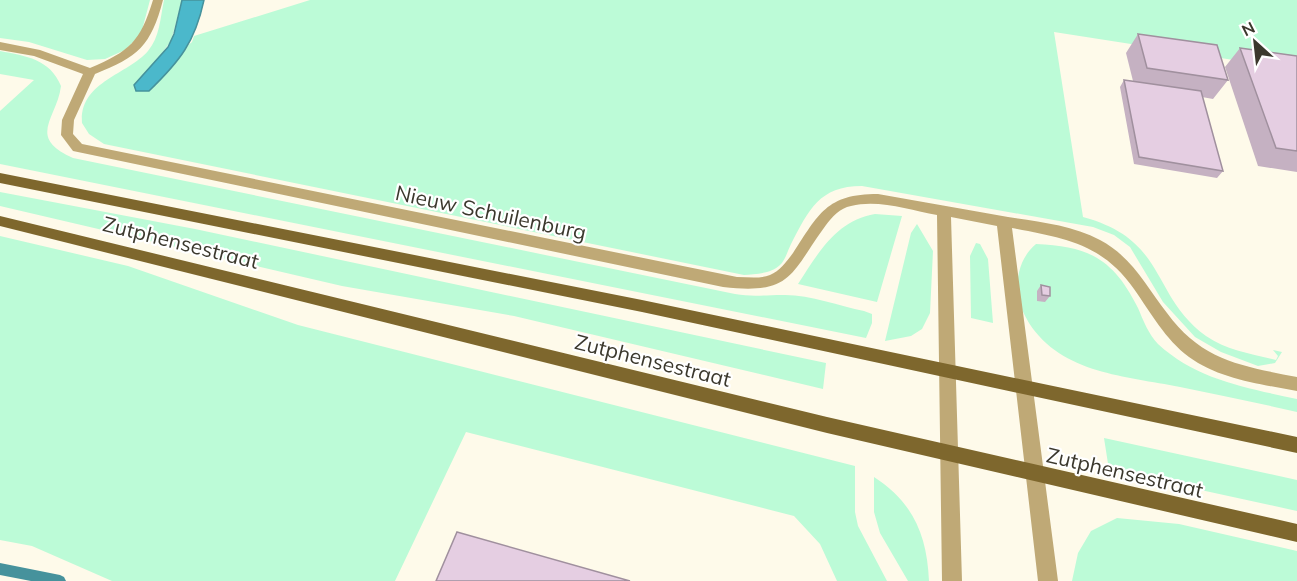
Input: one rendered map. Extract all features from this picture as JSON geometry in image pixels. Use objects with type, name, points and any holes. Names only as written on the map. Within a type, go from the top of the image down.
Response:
[{"type":"main road","name":"Zutphensestraat","points":[[0,178],[642,306],[1022,389],[1150,412],[1297,445]]},
{"type":"main road","name":"Zutphensestraat","points":[[0,221],[949,454],[1297,533]]},
{"type":"street","points":[[0,46],[36,53],[90,72],[120,60],[138,48],[150,31],[158,0]]},
{"type":"street","name":"Nieuw Schuilenburg","points":[[90,72],[68,120],[67,135],[78,148],[723,281],[747,284],[781,277],[794,264],[826,213],[837,204],[856,198],[878,199],[1067,233],[1106,249],[1131,270],[1175,336],[1195,353],[1228,368],[1297,384]]},
{"type":"street","points":[[944,212],[952,581]]},
{"type":"street","points":[[1004,223],[1022,389],[1048,581]]},
{"type":"green space","points":[[0,0],[150,0],[141,34],[125,50],[105,59],[87,60],[29,42],[0,38]]},
{"type":"green space","points":[[164,0],[182,0],[171,41],[134,90],[192,42],[194,36],[310,0],[1297,0],[1297,70],[1054,32],[1083,217],[1110,227],[1130,240],[1145,254],[1175,303],[1188,320],[1206,336],[1231,348],[1276,360],[1278,356],[1273,350],[1282,352],[1275,363],[1258,366],[1221,352],[1195,337],[1163,302],[1130,247],[1114,235],[1093,227],[862,186],[847,187],[825,195],[810,211],[780,265],[767,272],[744,275],[104,144],[89,134],[82,123],[83,109],[88,98],[96,89],[148,51],[157,33]]},
{"type":"green space","points":[[0,51],[36,60],[44,64],[56,77],[61,86],[47,135],[51,143],[73,158],[735,294],[792,295],[813,298],[872,314],[872,323],[866,338],[0,164],[0,111],[34,80],[0,74]]},
{"type":"green space","points":[[0,192],[195,229],[826,363],[823,389],[514,316],[342,286],[0,206]]},
{"type":"green space","points":[[875,214],[902,216],[877,302],[798,284],[821,250],[839,231],[862,217]]},
{"type":"green space","points":[[917,224],[933,251],[930,313],[922,329],[911,336],[885,341],[911,233]]},
{"type":"green space","points":[[0,236],[128,266],[298,325],[855,466],[855,512],[858,526],[887,581],[837,581],[820,544],[794,516],[466,432],[395,581],[112,581],[32,546],[0,540]]},
{"type":"green space","points":[[976,243],[980,244],[988,259],[993,323],[971,318],[970,256]]},
{"type":"green space","points":[[1036,244],[1071,248],[1086,252],[1098,259],[1120,278],[1152,336],[1173,356],[1223,381],[1297,399],[1297,412],[1117,375],[1077,363],[1059,353],[1043,340],[1029,323],[1017,293],[1021,266],[1027,254]]},
{"type":"green space","points":[[1104,438],[1297,480],[1297,511],[1109,470]]},
{"type":"green space","points":[[874,477],[899,497],[915,521],[925,549],[929,581],[908,581],[880,533],[874,512]]},
{"type":"green space","points":[[1117,518],[1179,524],[1297,551],[1297,581],[1072,581],[1078,553],[1091,531]]},
{"type":"water","points":[[182,0],[204,0],[191,39],[178,60],[149,91],[136,91],[134,85],[168,47],[174,34]]},
{"type":"building","points":[[1138,34],[1217,45],[1228,80],[1147,68]]},
{"type":"building","points":[[1240,48],[1297,56],[1297,151],[1276,148]]},
{"type":"building","points":[[1124,80],[1201,91],[1223,171],[1139,157]]},
{"type":"building","points":[[1041,285],[1050,287],[1050,296],[1042,295]]},
{"type":"building","points":[[457,532],[630,581],[436,581]]},
{"type":"waterway","points":[[0,569],[60,581]]}]
